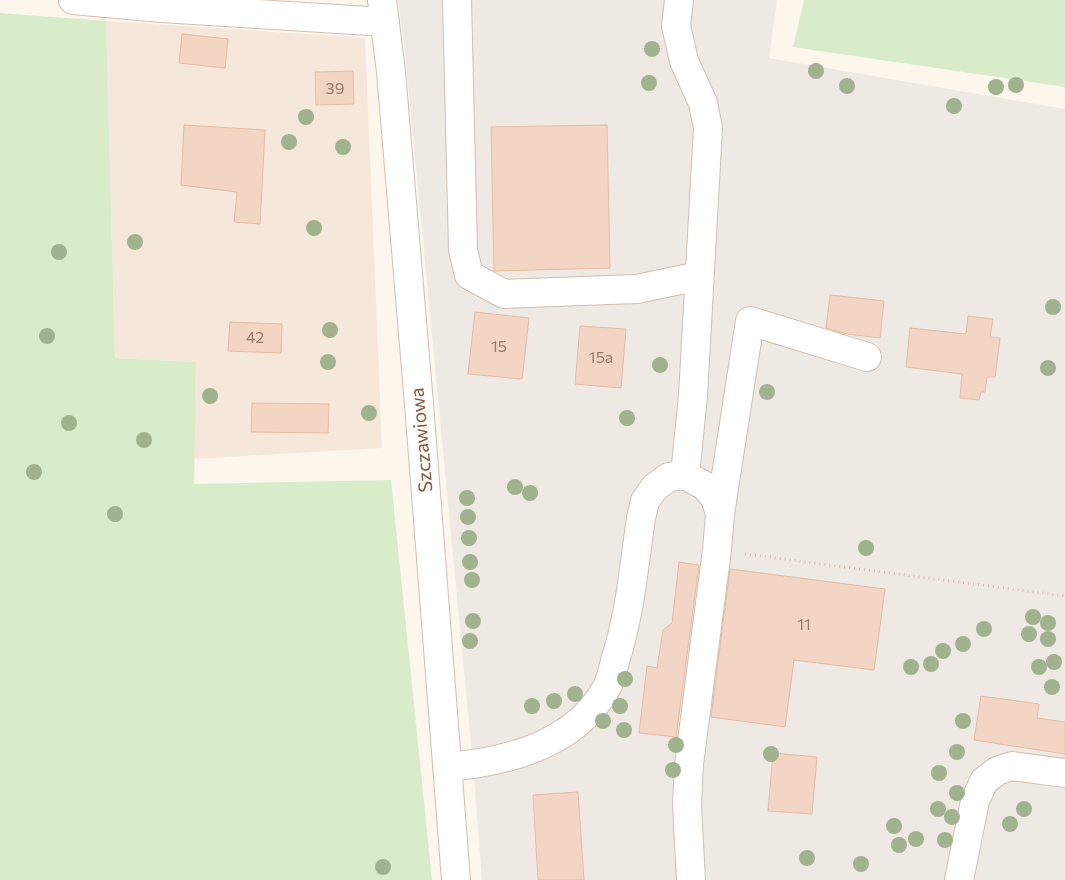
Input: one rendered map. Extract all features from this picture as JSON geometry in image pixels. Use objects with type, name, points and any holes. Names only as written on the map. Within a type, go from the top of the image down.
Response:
[{"type":"street","points":[[73,0],[293,16],[384,11]]},
{"type":"street","points":[[263,0],[275,9],[293,16]]},
{"type":"street","points":[[457,0],[463,250],[469,275],[504,294],[637,289],[699,276]]},
{"type":"street","points":[[679,0],[676,26],[684,61],[703,103],[708,128],[693,396],[686,475]]},
{"type":"street","name":"Szczawiowa","points":[[384,11],[418,394],[456,880]]},
{"type":"street","points":[[691,880],[687,806],[689,764],[718,550],[720,514],[750,321],[867,357]]},
{"type":"street","points":[[447,767],[473,765],[503,759],[535,748],[570,729],[595,705],[608,686],[624,633],[640,518],[645,501],[655,488],[670,477],[686,475],[705,486],[715,498],[720,514]]},
{"type":"street","points":[[959,880],[975,801],[984,781],[997,771],[1012,766],[1065,773]]},
{"type":"path","points":[[718,550],[1065,596]]},
{"type":"shaded area","points":[[398,0],[777,0],[769,58],[1065,109],[1065,880],[482,880],[473,765],[404,42]]},
{"type":"shaded area","points":[[106,21],[365,38],[382,448],[194,459],[196,362],[115,358]]},
{"type":"green space","points":[[804,0],[1065,0],[1065,87],[793,47]]},
{"type":"green space","points":[[0,13],[106,21],[115,358],[196,362],[194,484],[391,480],[432,880],[0,880]]},
{"type":"building","points":[[182,34],[228,39],[225,68],[179,63]]},
{"type":"building","points":[[353,71],[354,104],[316,105],[315,72]]},
{"type":"building","points":[[184,125],[265,130],[260,224],[234,222],[237,192],[181,185]]},
{"type":"building","points":[[607,125],[610,268],[494,271],[491,127]]},
{"type":"building","points":[[830,295],[884,301],[880,338],[847,334],[826,328]]},
{"type":"building","points":[[475,312],[529,318],[522,379],[468,374]]},
{"type":"building","points":[[968,316],[993,319],[990,337],[1000,338],[995,377],[987,377],[985,392],[981,392],[979,400],[960,398],[962,374],[906,367],[910,328],[966,334]]},
{"type":"building","points":[[230,322],[282,324],[281,353],[228,351]]},
{"type":"building","points":[[580,326],[626,329],[621,388],[575,384]]},
{"type":"building","points":[[252,403],[329,404],[328,433],[251,432]]},
{"type":"building","points":[[679,562],[699,565],[676,737],[639,733],[647,666],[657,668],[663,630],[672,623]]},
{"type":"building","points":[[730,569],[885,589],[874,670],[794,660],[785,727],[711,717]]},
{"type":"building","points":[[981,696],[1039,704],[1037,718],[1065,722],[1065,754],[974,740]]},
{"type":"building","points":[[773,753],[817,757],[812,814],[768,811]]},
{"type":"building","points":[[578,792],[584,880],[538,880],[533,795]]}]
